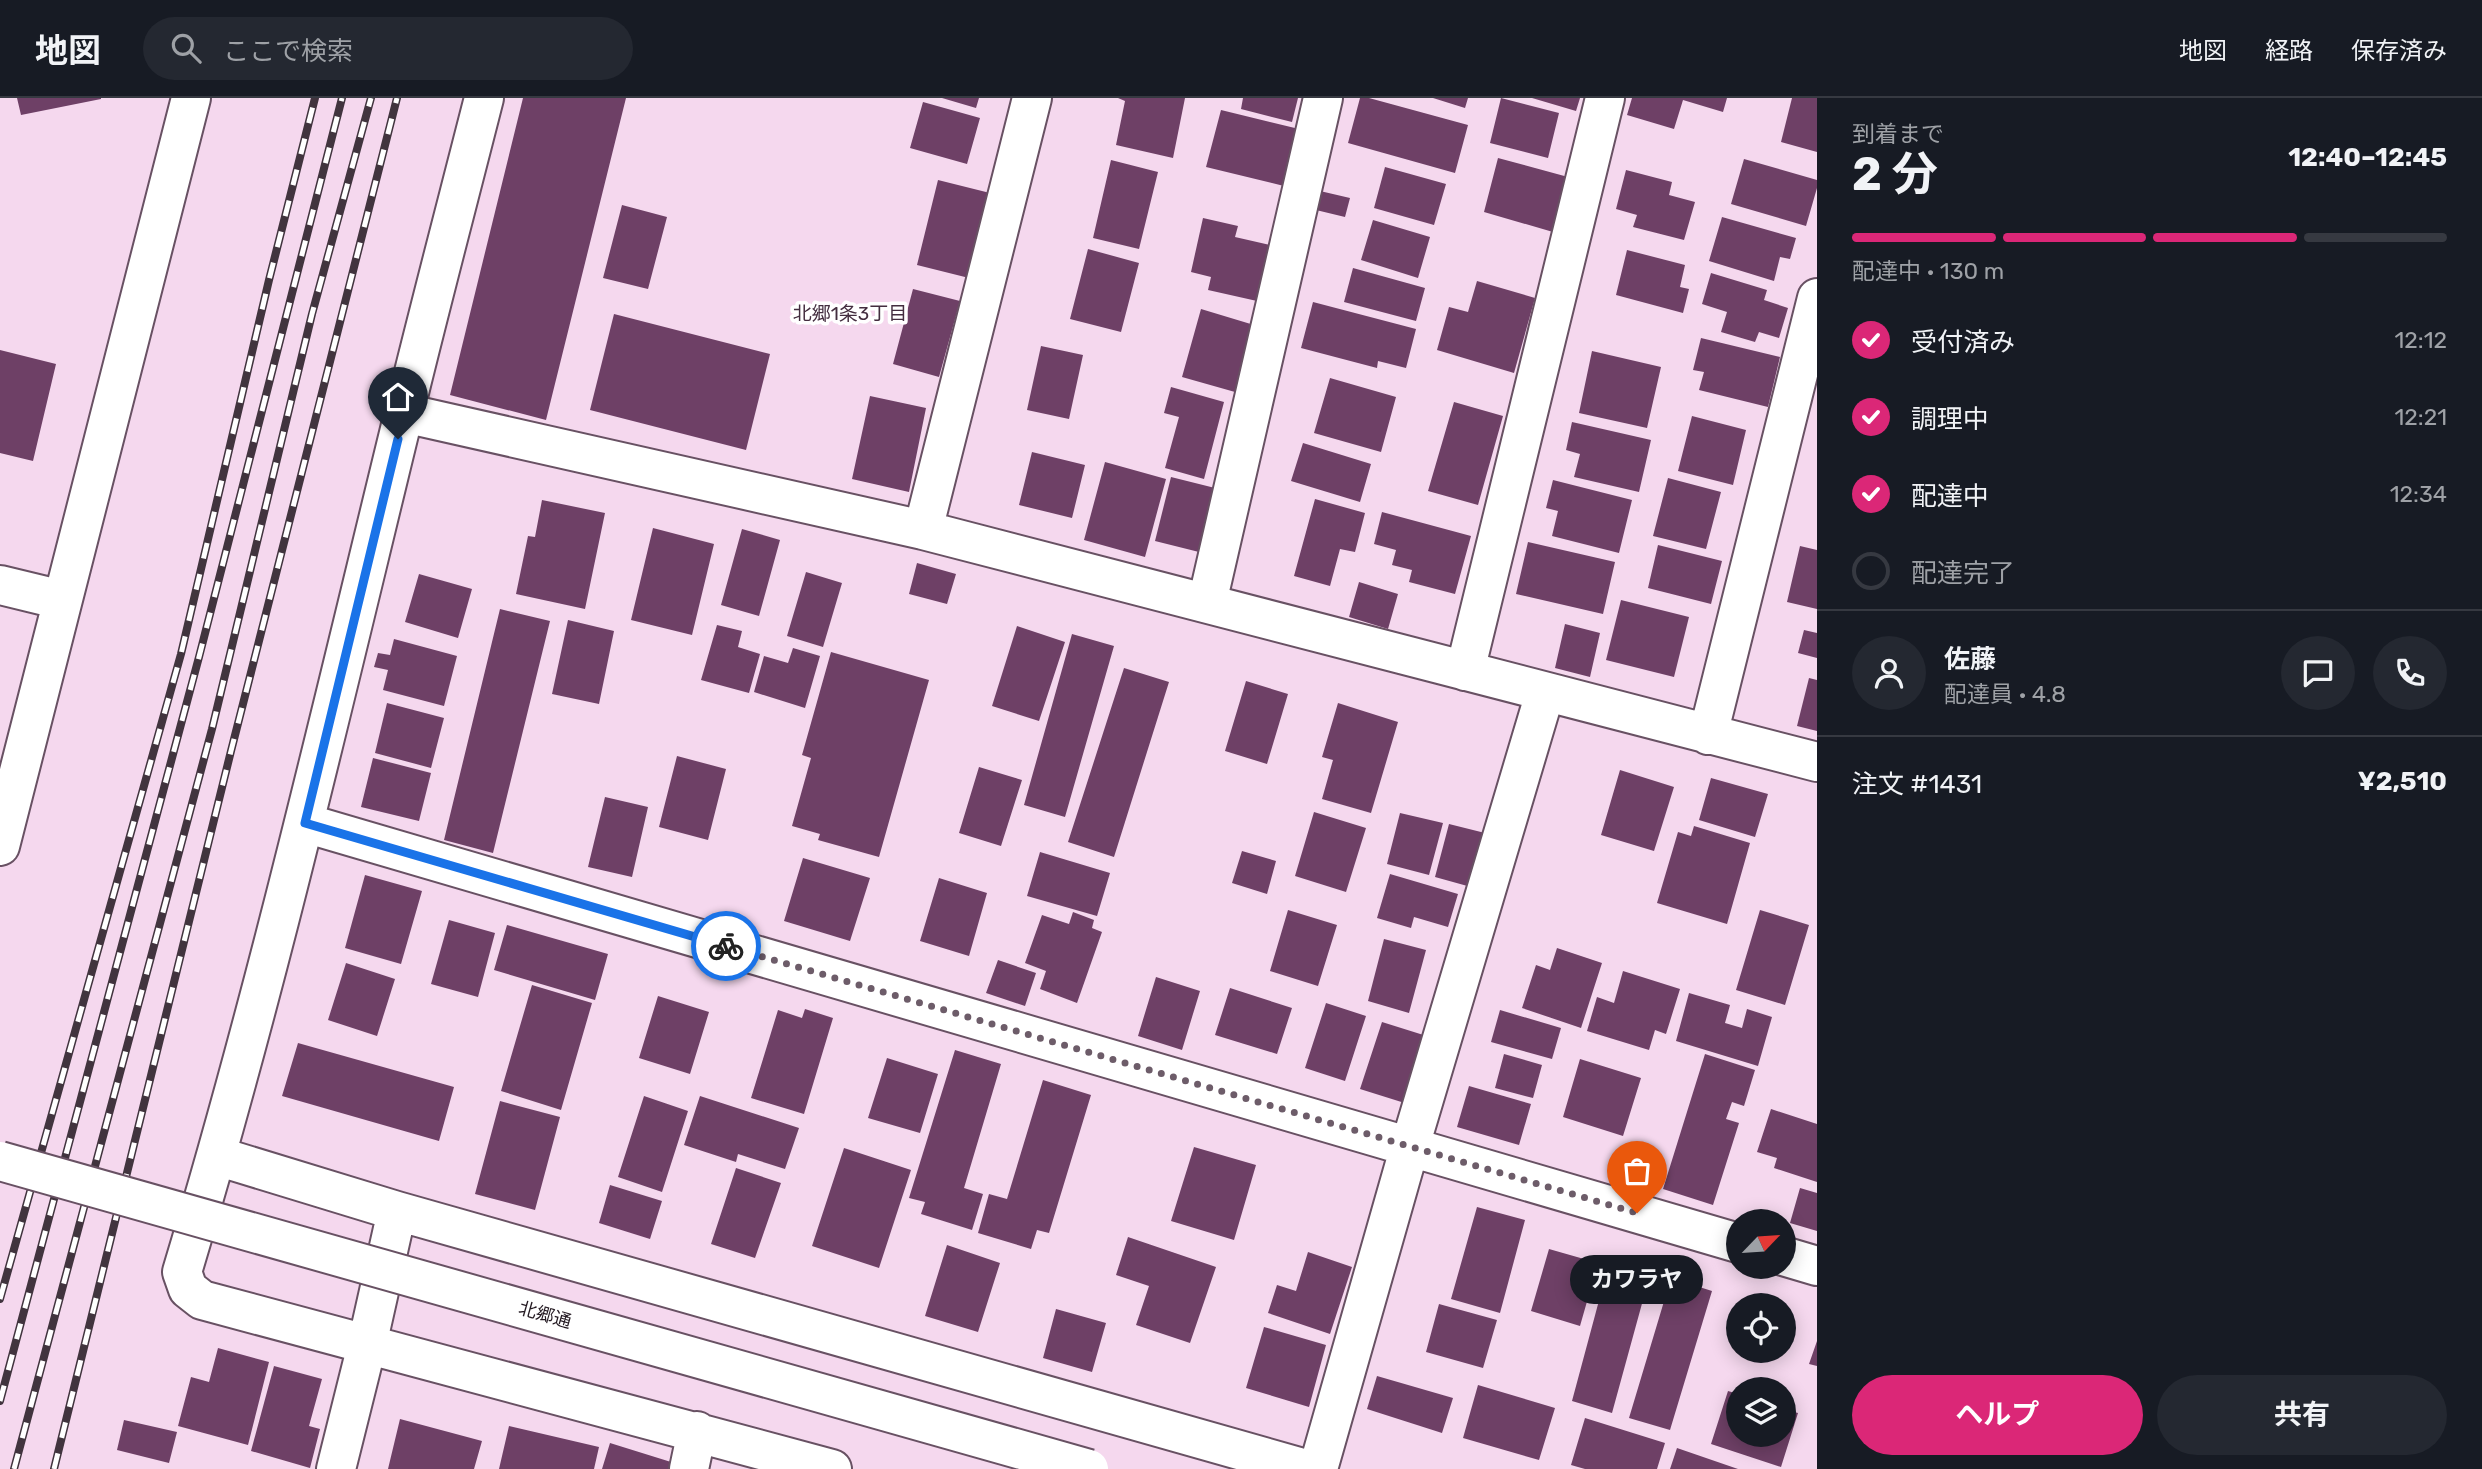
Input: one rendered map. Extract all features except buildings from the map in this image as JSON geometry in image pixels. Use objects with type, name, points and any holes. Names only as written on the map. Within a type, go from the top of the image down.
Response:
[{"type":"street","points":[[0,846],[191,98]]},
{"type":"street","points":[[484,98],[404,413],[305,823],[217,1156],[182,1272],[188,1289],[202,1300],[832,1469]]},
{"type":"street","points":[[923,530],[1032,98]]},
{"type":"street","points":[[1207,603],[1323,98]]},
{"type":"street","points":[[1465,671],[1605,98]]},
{"type":"street","points":[[1708,734],[1817,298]]},
{"type":"street","points":[[404,413],[923,530],[1817,762]]},
{"type":"street","points":[[0,585],[62,600]]},
{"type":"street","points":[[1318,1469],[1410,1146],[1545,693]]},
{"type":"street","points":[[305,823],[1726,1239]]},
{"type":"street","points":[[217,1156],[397,1211],[1306,1469]]},
{"type":"street","name":"北郷通","points":[[0,1161],[1089,1469]]},
{"type":"street","points":[[336,1469],[397,1211]]},
{"type":"street","points":[[1796,1260],[1817,1266]]},
{"type":"street","points":[[688,1469],[697,1431]]},
{"type":"railway","points":[[0,1299],[181,654],[315,98]]},
{"type":"railway","points":[[0,1401],[199,657],[342,98]]},
{"type":"railway","points":[[14,1469],[212,729],[312,314],[371,98]]},
{"type":"railway","points":[[54,1469],[231,751],[397,98]]},
{"type":"way so far","points":[[726,946],[1637,1213]]},
{"type":"place","name":"カワラヤ","points":[[1637,1213]]},
{"type":"district","name":"北郷1条3丁目","points":[[850,313]]},
{"type":"route","points":[[398,439],[305,823],[726,946]]}]
